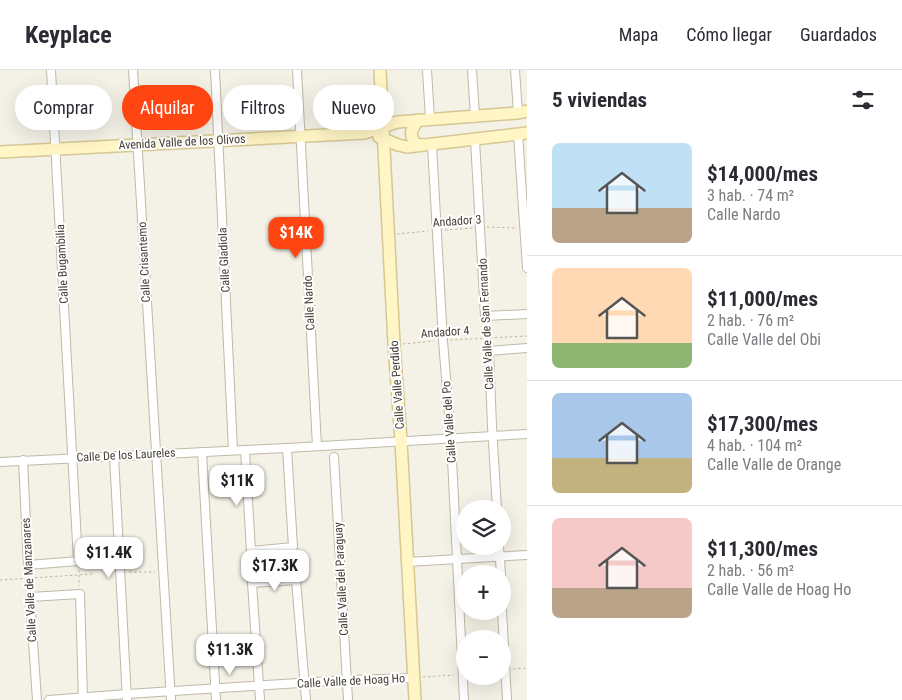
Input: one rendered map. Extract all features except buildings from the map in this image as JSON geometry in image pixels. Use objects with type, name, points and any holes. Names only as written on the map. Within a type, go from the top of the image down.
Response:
[{"type":"main road","name":"Calle Valle Perdido","points":[[380,70],[415,700]]},
{"type":"main road","name":"Avenida Valle de los Olivos","points":[[0,152],[384,132],[396,122],[524,113]]},
{"type":"main road","points":[[418,120],[412,129],[412,137],[415,144],[427,145]]},
{"type":"main road","points":[[384,132],[398,146],[407,147],[524,135]]},
{"type":"street","name":"Calle Bugambilia","points":[[51,70],[78,562]]},
{"type":"street","name":"Calle Crisantemo","points":[[133,70],[171,700]]},
{"type":"street","name":"Calle Gladiola","points":[[215,70],[234,450]]},
{"type":"street","name":"Calle Nardo","points":[[297,70],[317,446]]},
{"type":"street","points":[[427,70],[430,119]]},
{"type":"street","points":[[472,70],[475,116]]},
{"type":"street","points":[[515,70],[524,113]]},
{"type":"street","points":[[524,135],[527,268]]},
{"type":"street","name":"Calle Valle de San Fernando","points":[[475,140],[485,316]]},
{"type":"street","name":"Calle Valle del Po","points":[[427,145],[436,230],[451,439],[460,630]]},
{"type":"street","points":[[485,316],[527,314]]},
{"type":"street","points":[[488,351],[527,348]]},
{"type":"street","name":"Calle Valle de San Fernando","points":[[488,351],[497,500]]},
{"type":"street","name":"Calle De los Laureles","points":[[0,462],[527,434]]},
{"type":"street","points":[[245,450],[251,551],[294,547],[287,448]]},
{"type":"street","points":[[202,452],[216,700]]},
{"type":"street","points":[[114,456],[127,697]]},
{"type":"street","name":"Calle Valle del Paraguay","points":[[334,457],[348,700]]},
{"type":"street","name":"Calle Valle de Manzanares","points":[[23,460],[28,565]]},
{"type":"street","points":[[407,562],[527,555]]},
{"type":"street","points":[[500,557],[500,565]]},
{"type":"street","points":[[28,565],[78,562]]},
{"type":"street","points":[[260,700],[252,583],[296,580],[306,700]]},
{"type":"street","points":[[30,597],[80,594],[83,698]]},
{"type":"street","name":"Calle Valle de Manzanares","points":[[30,597],[37,700]]},
{"type":"street","name":"Calle Valle de Hoag Ho","points":[[49,700],[127,697],[171,691],[346,680],[413,678]]},
{"type":"street","name":"Calle Valle del Po","points":[[463,685],[464,700]]},
{"type":"street","points":[[506,685],[507,700]]},
{"type":"path","name":"Andador 3","points":[[389,234],[481,227],[525,228]]},
{"type":"path","name":"Calle Valle de San Fernando","points":[[485,316],[488,351]]},
{"type":"path","name":"Andador 4","points":[[394,344],[527,336]]},
{"type":"path","points":[[294,547],[296,580]]},
{"type":"path","points":[[251,551],[252,583]]},
{"type":"path","points":[[250,562],[294,560]]},
{"type":"path","points":[[78,562],[80,594]]},
{"type":"path","name":"Calle Valle de Manzanares","points":[[28,565],[30,597]]},
{"type":"path","points":[[120,573],[164,572]]},
{"type":"path","points":[[0,580],[93,574]]},
{"type":"path","points":[[511,669],[527,668]]},
{"type":"path","points":[[413,678],[456,674]]}]
